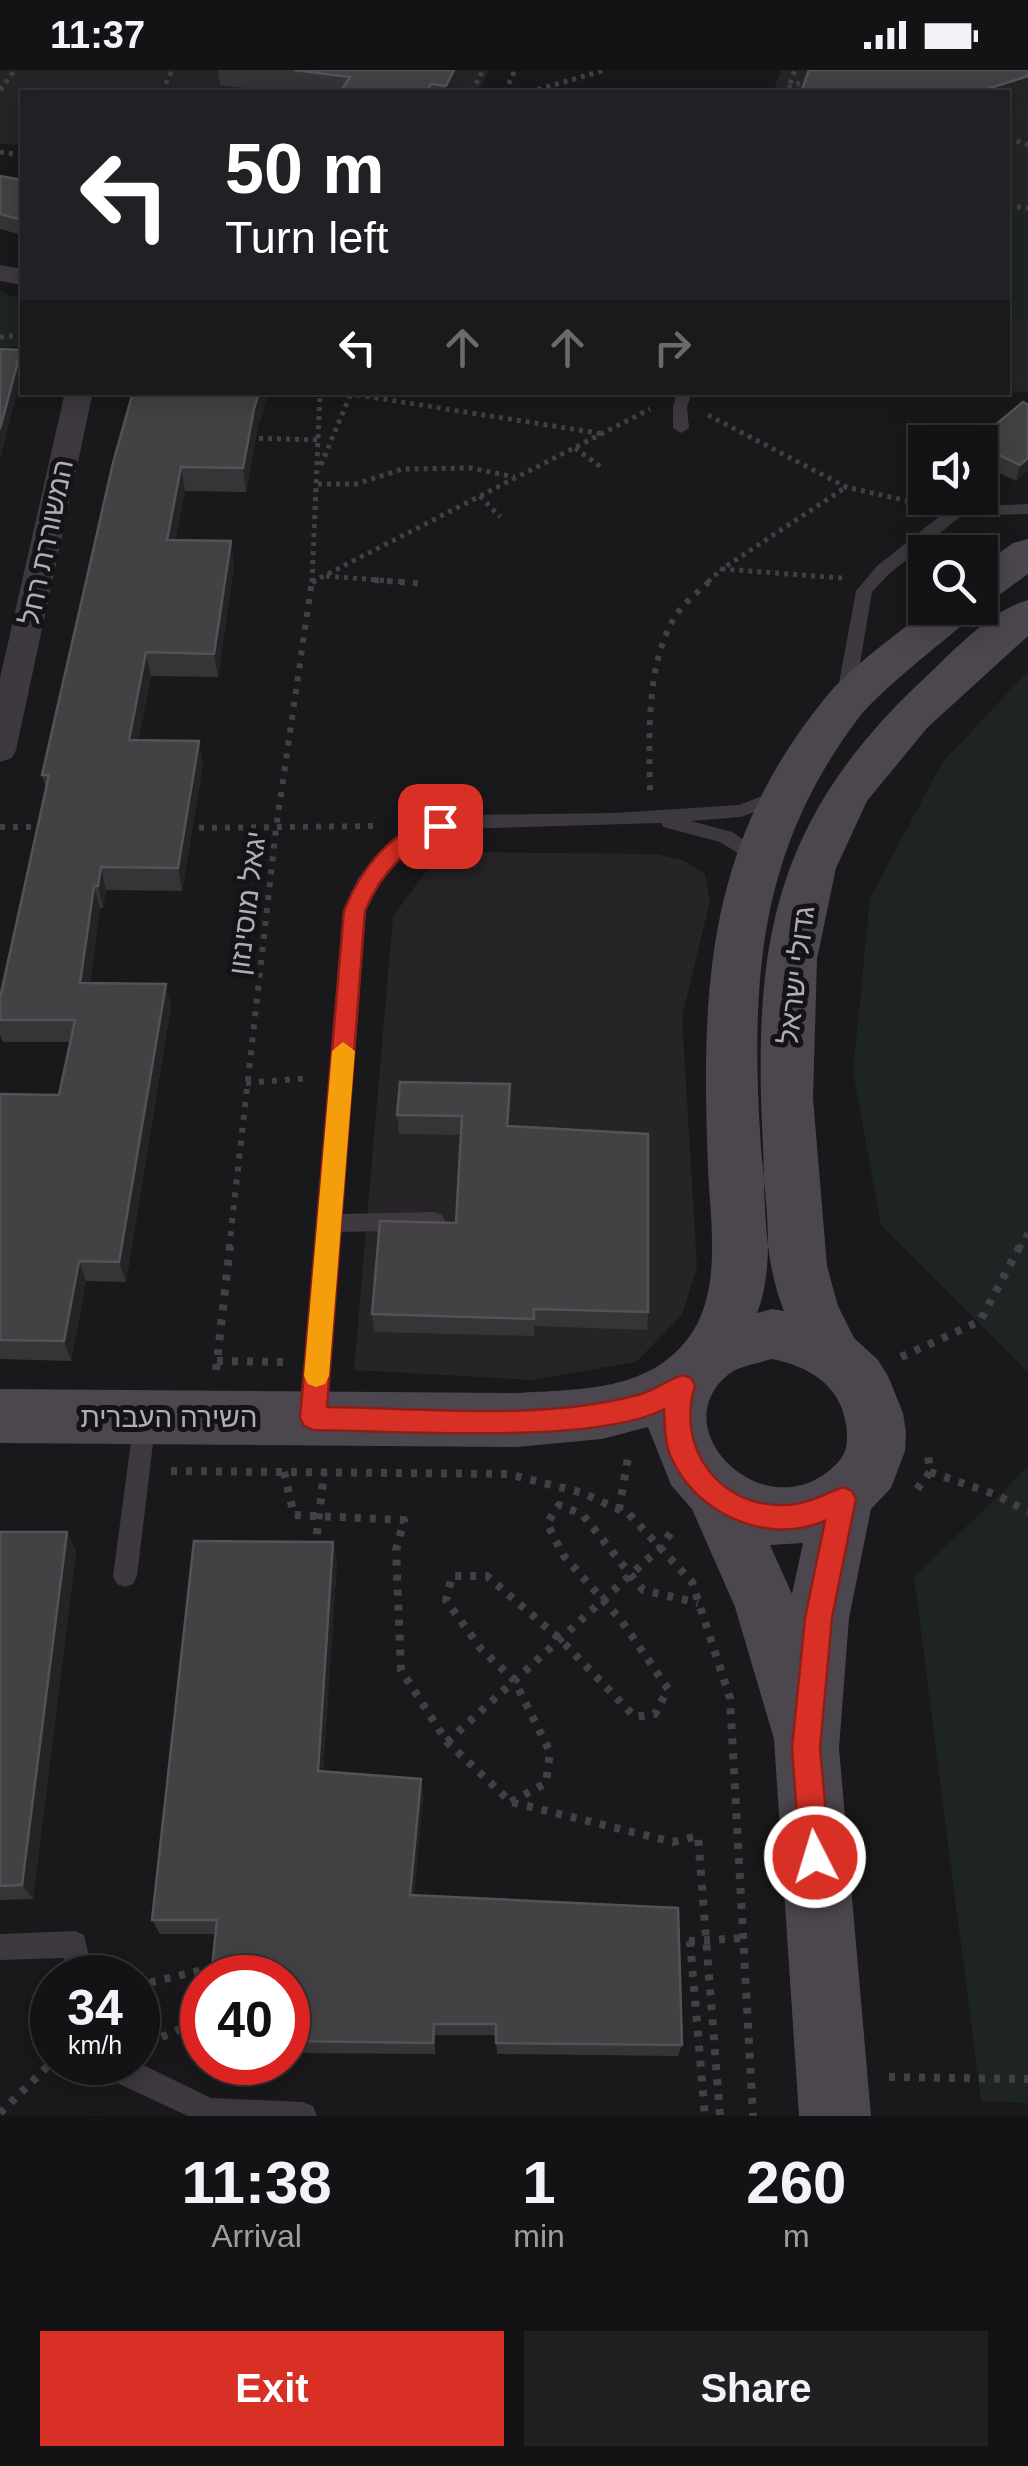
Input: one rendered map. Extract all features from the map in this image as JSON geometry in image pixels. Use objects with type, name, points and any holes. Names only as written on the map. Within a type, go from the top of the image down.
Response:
[{"type":"street","name":"המשוררת רחל","points":[[0,750],[78,395]]},
{"type":"street","points":[[998,574],[1028,552]]},
{"type":"street","name":"גדולי ישראל","points":[[834,1354],[810,1305],[796,1238],[784,1071],[792,960],[813,865],[849,792],[921,703],[1028,614]]},
{"type":"street","name":"גדולי ישראל","points":[[698,1368],[735,1296],[730,1069],[739,932],[757,858],[786,794],[844,706],[935,625]]},
{"type":"street","points":[[704,1484],[747,1512],[781,1518],[814,1514],[843,1499],[863,1479],[875,1454],[878,1427],[870,1399],[855,1374],[834,1354],[804,1340],[772,1334],[741,1338],[698,1368],[676,1406],[681,1450],[704,1484],[766,1606],[806,1748]]},
{"type":"street","name":"השירה העברית","points":[[0,1416],[142,1444],[209,1418],[318,1445],[594,1414],[648,1404],[698,1368]]},
{"type":"street","name":"השירה העברית","points":[[517,1420],[655,1452],[704,1484]]},
{"type":"street","points":[[834,2096],[806,1748],[818,1618],[843,1499]]},
{"type":"lane","points":[[681,428],[683,397]]},
{"type":"lane","points":[[998,510],[1028,509]]},
{"type":"lane","points":[[844,706],[864,591],[883,570],[953,515]]},
{"type":"lane","points":[[318,1445],[318,1362],[354,911],[365,884],[420,830],[460,822],[652,818],[741,811],[786,794]]},
{"type":"lane","points":[[652,818],[726,838],[757,858]]},
{"type":"lane","points":[[330,1223],[436,1221]]},
{"type":"lane","points":[[125,1576],[142,1444]]},
{"type":"lane","points":[[0,1946],[75,1944],[77,1955]]},
{"type":"lane","points":[[152,2085],[210,2112],[303,2116]]},
{"type":"path","points":[[0,90],[14,70]]},
{"type":"path","points":[[536,90],[605,70]]},
{"type":"path","points":[[794,72],[813,78],[802,79],[788,90],[794,72]]},
{"type":"path","name":"יגאל מוסינזון","points":[[209,1418],[276,829],[312,582],[320,395]]},
{"type":"path","points":[[319,471],[351,395]]},
{"type":"path","points":[[357,395],[604,434]]},
{"type":"path","points":[[683,397],[846,487],[908,501]]},
{"type":"path","points":[[312,582],[651,409]]},
{"type":"path","points":[[240,438],[318,440]]},
{"type":"path","points":[[575,448],[601,467]]},
{"type":"path","points":[[318,484],[340,488],[380,479],[400,469],[424,470],[441,465],[469,470],[485,468],[517,478]]},
{"type":"path","points":[[652,818],[648,754],[663,646],[672,620],[722,569],[846,487]]},
{"type":"path","points":[[480,496],[500,517]]},
{"type":"path","points":[[722,569],[848,578],[864,591]]},
{"type":"path","points":[[323,576],[424,584]]},
{"type":"path","points":[[181,828],[376,826],[420,830]]},
{"type":"path","points":[[0,827],[47,827]]},
{"type":"path","points":[[246,1083],[341,1075]]},
{"type":"path","points":[[902,1357],[980,1321],[1028,1232]]},
{"type":"path","points":[[217,1361],[318,1362]]},
{"type":"path","points":[[142,1444],[284,1472],[318,1445],[508,1474],[582,1493],[630,1514],[692,1582],[730,1698],[752,2116]]},
{"type":"path","points":[[314,1561],[318,1445]]},
{"type":"path","points":[[284,1472],[294,1515],[404,1520],[396,1550],[402,1670],[447,1742],[511,1802],[673,1842],[698,1836],[720,2116]]},
{"type":"path","points":[[930,1472],[997,1495],[1028,1512]]},
{"type":"path","points":[[447,1742],[660,1548],[704,1484]]},
{"type":"path","points":[[511,1802],[546,1783],[550,1752],[514,1680],[481,1648],[446,1600],[452,1576],[487,1576],[560,1638],[635,1717],[655,1714],[668,1689],[647,1652],[604,1598],[554,1546],[547,1523],[559,1505],[582,1514],[643,1590],[699,1604]]},
{"type":"path","points":[[655,1942],[743,1938]]},
{"type":"path","points":[[690,1940],[705,2116]]},
{"type":"path","points":[[834,2096],[1028,2079]]},
{"type":"path","points":[[0,2113],[30,2084]]},
{"type":"shaded area","points":[[0,70],[489,70],[479,90],[20,90],[20,145],[0,144]]},
{"type":"shaded area","points":[[781,70],[1028,70],[1028,392],[1010,391],[1010,90],[774,90]]},
{"type":"shaded area","points":[[1010,212],[1028,215],[1028,320],[1010,317]]},
{"type":"shaded area","points":[[0,291],[20,299],[20,347],[0,347]]},
{"type":"shaded area","points":[[1028,671],[1028,1372],[881,1225],[853,1072],[870,898],[942,763]]},
{"type":"shaded area","points":[[465,852],[654,854],[683,860],[705,874],[710,901],[682,1017],[697,1267],[682,1315],[636,1362],[531,1380],[354,1370],[393,916],[425,873]]},
{"type":"shaded area","points":[[1028,1467],[1028,2103],[981,2101],[914,1577]]},
{"type":"building","points":[[294,70],[454,70],[446,86],[431,84],[427,90],[341,90],[350,77]]},
{"type":"building","points":[[809,70],[1028,70],[1028,76],[984,90],[802,90]]},
{"type":"building","points":[[0,176],[20,180],[20,219],[0,214]]},
{"type":"building","points":[[0,349],[20,350],[20,354],[0,429]]},
{"type":"building","points":[[132,395],[258,395],[243,468],[181,467],[167,540],[231,541],[214,654],[146,652],[129,740],[199,741],[178,868],[101,867],[98,886],[94,886],[80,983],[166,984],[119,1262],[79,1261],[64,1341],[0,1340],[0,1094],[59,1095],[75,1020],[0,1020],[0,998],[49,775],[42,775]]},
{"type":"building","points":[[1023,402],[1028,405],[1028,458],[1020,465],[998,455],[995,425]]},
{"type":"building","points":[[400,1082],[510,1084],[507,1126],[648,1134],[648,1312],[534,1309],[534,1319],[372,1314],[380,1221],[456,1223],[462,1116],[397,1115]]},
{"type":"building","points":[[0,1532],[67,1532],[22,1885],[0,1886]]},
{"type":"building","points":[[194,1541],[333,1542],[318,1771],[421,1779],[410,1895],[678,1908],[682,2045],[496,2043],[496,2024],[434,2024],[433,2043],[310,2041],[310,1955],[213,1955],[217,1920],[152,1920]]},
{"type":"slow traffic","points":[[316,1376],[343,1051]]},
{"type":"route","points":[[440,826],[420,830],[387,859],[365,884],[354,911],[313,1418],[517,1420],[594,1414],[648,1404],[682,1386],[676,1406],[681,1450],[692,1471],[716,1496],[747,1512],[781,1518],[814,1514],[843,1499],[818,1618],[806,1748],[815,1857]]}]
